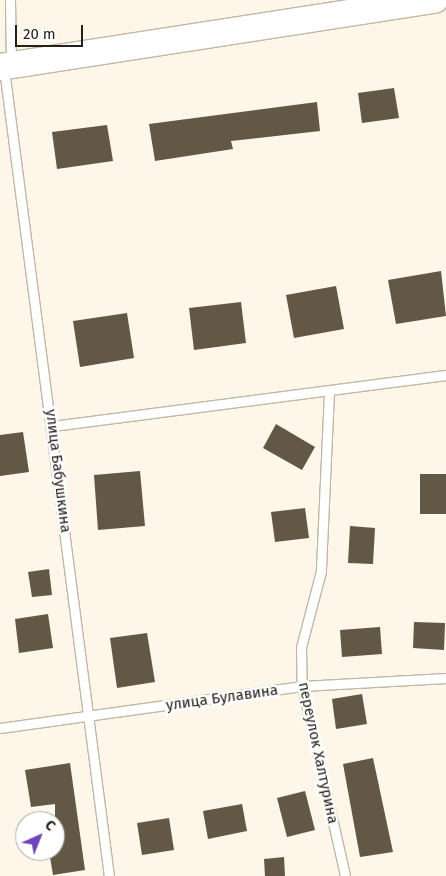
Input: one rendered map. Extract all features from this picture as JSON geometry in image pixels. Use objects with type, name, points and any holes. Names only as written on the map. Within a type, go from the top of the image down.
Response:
[{"type":"street","points":[[5,66],[338,11],[434,0]]},
{"type":"lane","name":"улица Бабушкина","points":[[10,0],[5,66],[53,426],[109,876]]},
{"type":"lane","points":[[53,426],[329,392],[446,375]]},
{"type":"lane","name":"переулок Халтурина","points":[[329,392],[321,571],[301,647],[302,686],[345,876]]},
{"type":"lane","name":"улица Булавина","points":[[0,728],[302,686],[446,678]]},
{"type":"building","points":[[394,88],[399,118],[362,123],[358,93]]},
{"type":"building","points":[[317,102],[320,131],[231,141],[233,149],[155,161],[149,124]]},
{"type":"building","points":[[107,125],[113,161],[57,169],[52,132]]},
{"type":"building","points":[[441,271],[446,316],[396,324],[388,280]]},
{"type":"building","points":[[336,286],[344,329],[294,338],[286,295]]},
{"type":"building","points":[[241,302],[246,343],[194,350],[189,308]]},
{"type":"building","points":[[127,313],[134,358],[80,367],[73,321]]},
{"type":"building","points":[[276,424],[315,447],[302,470],[263,448]]},
{"type":"building","points":[[23,432],[29,472],[0,476],[0,435]]},
{"type":"building","points":[[140,471],[145,526],[98,530],[94,475]]},
{"type":"building","points":[[420,474],[446,474],[446,514],[420,514]]},
{"type":"building","points":[[305,508],[309,538],[275,542],[271,512]]},
{"type":"building","points":[[350,526],[375,528],[373,564],[348,563]]},
{"type":"building","points":[[49,569],[52,595],[32,597],[28,572]]},
{"type":"building","points":[[48,614],[53,648],[19,653],[15,619]]},
{"type":"building","points":[[414,622],[445,623],[444,650],[413,648]]},
{"type":"building","points":[[380,627],[382,654],[342,657],[340,630]]},
{"type":"building","points":[[147,633],[155,682],[117,688],[110,638]]},
{"type":"building","points":[[362,694],[367,724],[336,729],[332,699]]},
{"type":"building","points":[[373,758],[393,852],[360,857],[343,764]]},
{"type":"building","points":[[70,763],[85,870],[53,875],[51,861],[65,861],[65,811],[55,811],[55,804],[31,807],[25,770]]},
{"type":"building","points":[[305,791],[315,830],[287,837],[277,798]]},
{"type":"building","points":[[242,804],[247,831],[208,839],[203,811]]},
{"type":"building","points":[[169,818],[174,850],[142,855],[137,823]]},
{"type":"building","points":[[284,857],[285,876],[265,876],[264,859]]}]
